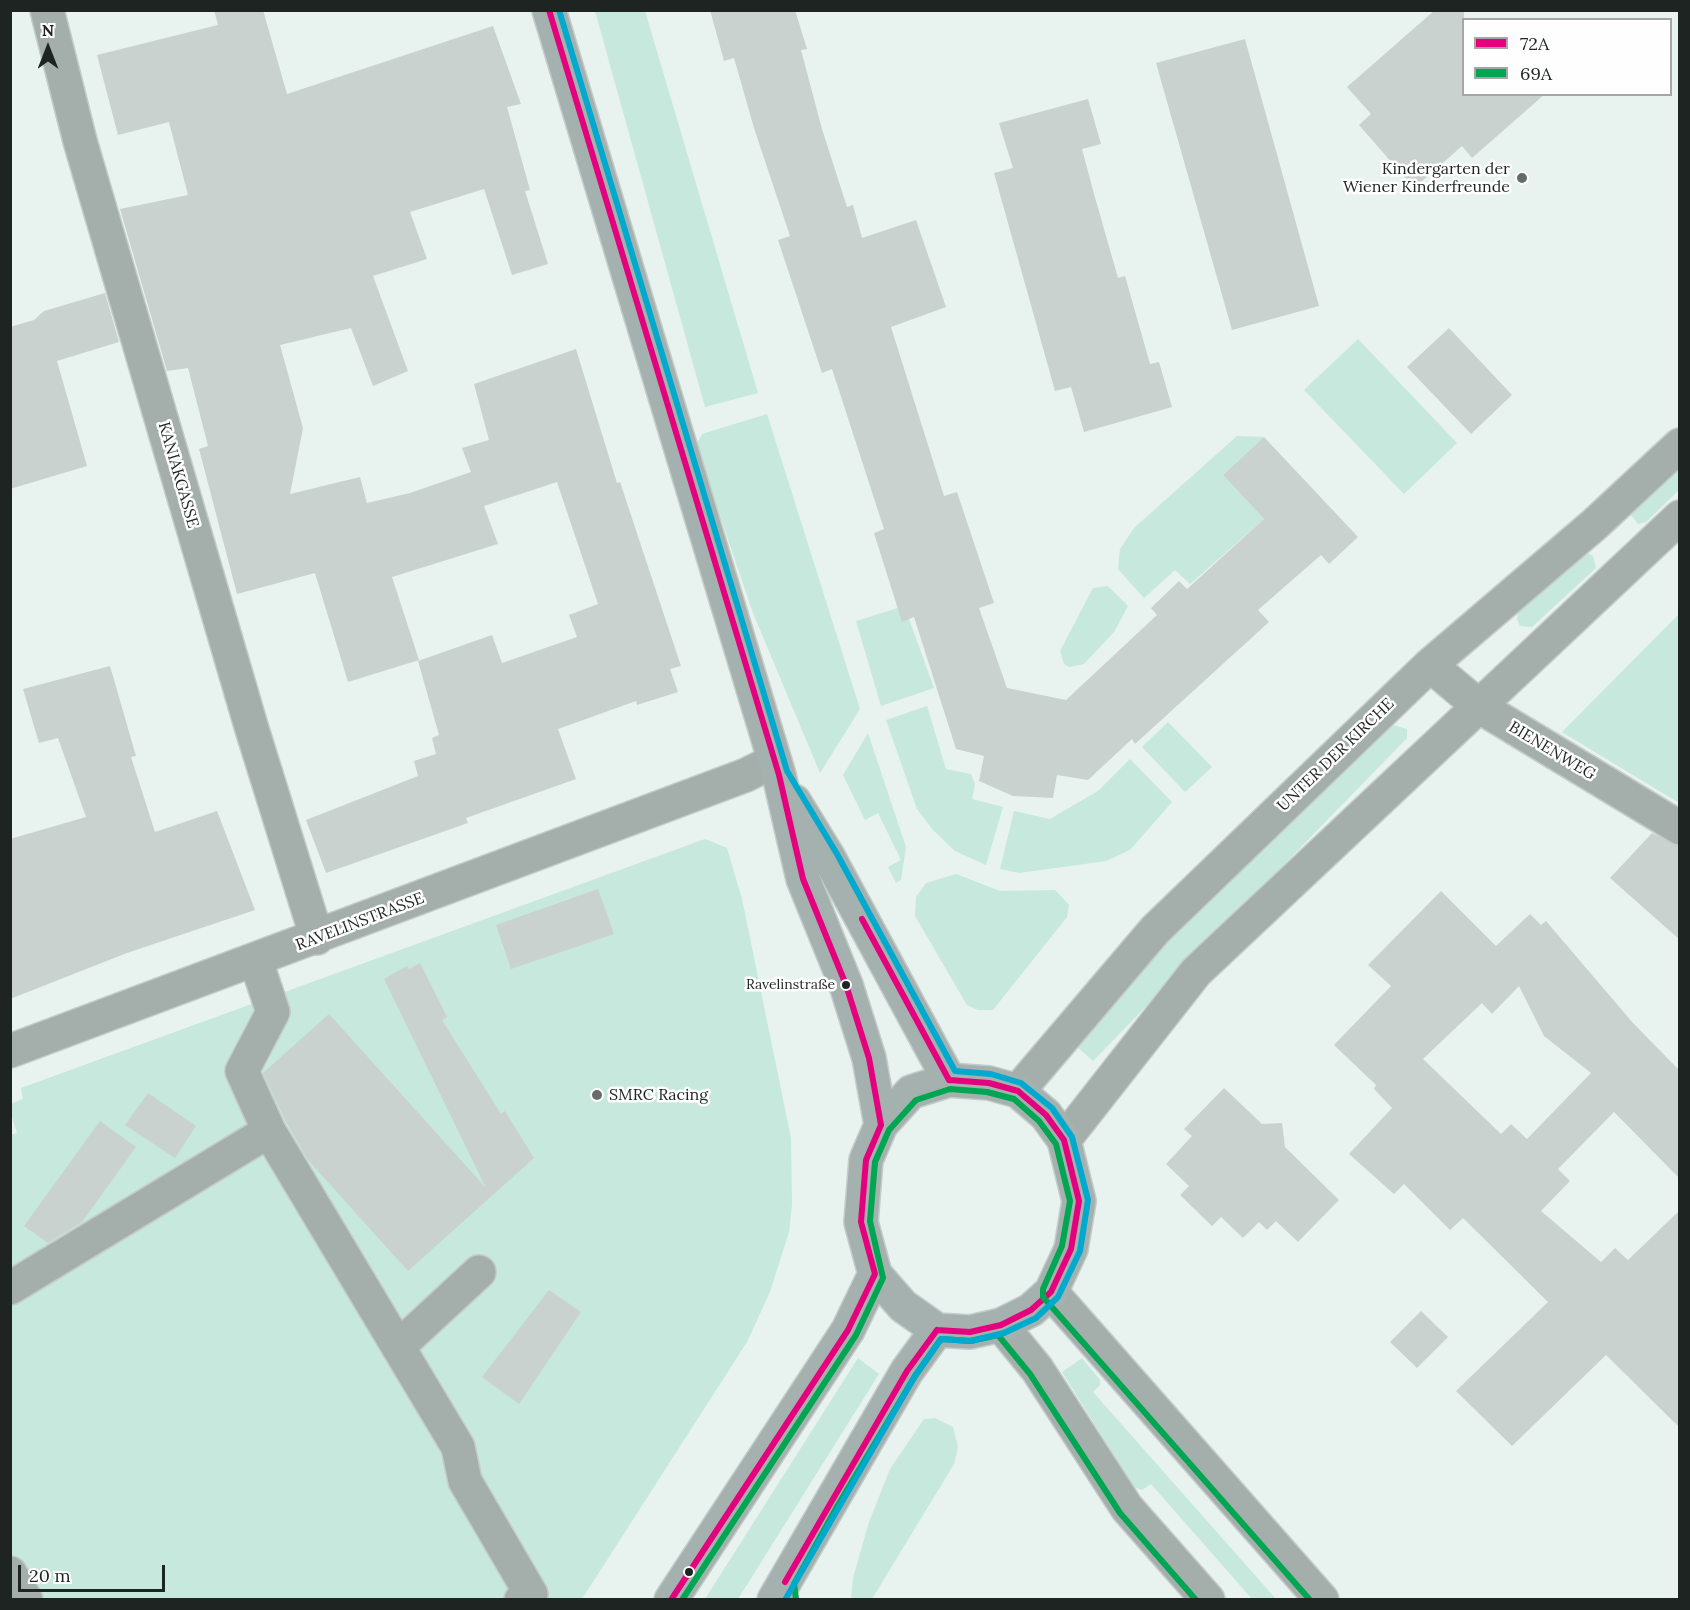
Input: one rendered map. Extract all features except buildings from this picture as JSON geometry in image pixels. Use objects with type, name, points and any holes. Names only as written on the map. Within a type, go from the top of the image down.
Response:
[{"type":"main road","points":[[549,10],[776,768],[803,879],[846,985],[869,1058],[881,1125]]},
{"type":"main road","points":[[776,768],[829,858],[949,1080]]},
{"type":"main road","points":[[949,1080],[989,1083],[1018,1091],[1046,1115],[1064,1140],[1079,1201],[1071,1250],[1051,1292],[1031,1310],[1001,1325],[970,1332],[937,1330],[903,1306],[875,1274],[861,1222],[866,1160],[881,1125],[912,1092],[949,1080]]},
{"type":"main road","points":[[671,1599],[848,1330],[875,1274]]},
{"type":"main road","points":[[782,1594],[907,1371],[937,1330]]},
{"type":"street","name":"KANIAKGASSE","points":[[47,10],[83,153],[251,726],[317,938]]},
{"type":"street","name":"UNTER DER KIRCHE","points":[[1018,1091],[1155,930],[1431,665],[1594,524],[1680,445]]},
{"type":"street","points":[[1064,1140],[1196,972],[1680,517]]},
{"type":"street","name":"BIENENWEG","points":[[1431,665],[1480,707],[1680,828]]},
{"type":"street","name":"RAVELINSTRASSE","points":[[10,1051],[256,961],[746,775],[776,768]]},
{"type":"street","points":[[256,961],[273,1012],[242,1071],[269,1131],[458,1447],[465,1481],[531,1594],[521,1599]]},
{"type":"street","points":[[10,1288],[269,1131]]},
{"type":"street","points":[[398,1347],[479,1272]]},
{"type":"street","points":[[1051,1292],[1322,1599]]},
{"type":"street","points":[[1001,1325],[1037,1369],[1127,1508],[1208,1599]]},
{"type":"street","points":[[10,1573],[26,1599]]},
{"type":"green space","points":[[595,11],[645,11],[758,393],[705,407]]},
{"type":"green space","points":[[1358,339],[1457,443],[1404,494],[1304,390]]},
{"type":"green space","points":[[767,414],[860,709],[820,773],[753,613],[696,445],[702,434]]},
{"type":"green space","points":[[1237,436],[1264,437],[1223,475],[1264,519],[1190,584],[1175,570],[1144,598],[1118,569],[1120,549],[1134,528]]},
{"type":"green space","points":[[1679,463],[1679,490],[1646,522],[1638,524],[1631,515],[1632,508]]},
{"type":"green space","points":[[1587,553],[1593,556],[1596,568],[1532,627],[1520,626],[1517,619],[1518,613],[1579,556]]},
{"type":"green space","points":[[1108,586],[1128,606],[1114,632],[1084,664],[1069,667],[1064,664],[1060,651],[1093,588]]},
{"type":"green space","points":[[898,608],[909,619],[934,688],[881,706],[856,621]]},
{"type":"green space","points":[[1679,614],[1679,803],[1562,732]]},
{"type":"green space","points":[[927,706],[946,769],[971,774],[975,784],[972,799],[1003,807],[986,865],[955,851],[933,830],[917,809],[886,720]]},
{"type":"green space","points":[[1168,722],[1212,767],[1185,792],[1142,747]]},
{"type":"green space","points":[[1394,725],[1407,729],[1407,738],[1093,1061],[1074,1044],[1179,921],[1330,777]]},
{"type":"green space","points":[[868,733],[906,847],[901,880],[896,883],[888,867],[901,860],[878,813],[865,820],[843,775]]},
{"type":"green space","points":[[1130,759],[1172,802],[1130,850],[1106,861],[1019,873],[1000,869],[1014,811],[1050,819],[1098,791]]},
{"type":"green space","points":[[705,839],[727,848],[742,899],[791,1138],[792,1204],[789,1232],[770,1292],[747,1342],[582,1599],[11,1600],[10,1135],[17,1133],[10,1104],[23,1099],[21,1088]]},
{"type":"green space","points":[[956,874],[1000,891],[1055,890],[1069,905],[1067,917],[993,1010],[978,1010],[967,1005],[915,916],[916,897],[926,883]]},
{"type":"green space","points":[[858,1358],[879,1374],[738,1599],[705,1599]]},
{"type":"green space","points":[[1082,1358],[1100,1380],[1100,1385],[1093,1392],[1276,1599],[1252,1599],[1151,1484],[1142,1490],[1134,1487],[1062,1372]]},
{"type":"green space","points":[[935,1418],[953,1427],[958,1447],[954,1464],[872,1599],[851,1599],[853,1578],[869,1522],[890,1469],[924,1419]]},
{"type":"transit line","name":"72A","points":[[549,10],[779,775],[803,879],[846,985],[869,1058],[881,1125]]},
{"type":"transit line","points":[[559,10],[787,771],[837,854],[955,1071],[991,1074],[1021,1083],[1052,1108],[1072,1137],[1088,1200],[1080,1251],[1058,1297],[1036,1318],[1004,1333],[971,1341],[941,1339],[915,1376],[785,1600]]},
{"type":"transit line","name":"72A","points":[[862,919],[949,1080]]},
{"type":"transit line","name":"72A","points":[[937,1330],[970,1332],[1001,1325],[1031,1310],[1051,1292],[1071,1249],[1079,1201],[1064,1140],[1046,1115],[1018,1091],[989,1083],[949,1080]]},
{"type":"transit line","name":"69A","points":[[682,1600],[856,1335],[883,1278],[870,1221],[875,1162],[889,1130],[916,1100],[950,1089],[987,1092],[1014,1099],[1039,1121],[1056,1144],[1070,1201],[1062,1246],[1043,1289],[1043,1297],[1310,1600]]},
{"type":"transit line","name":"72A","points":[[671,1600],[848,1330],[875,1274],[861,1222],[866,1160],[881,1125]]},
{"type":"transit line","name":"72A","points":[[785,1582],[907,1371],[937,1330]]},
{"type":"transit line","name":"69A","points":[[796,1599],[794,1584],[838,1505],[915,1376],[941,1339],[970,1341],[998,1335],[1030,1374],[1120,1513],[1196,1600]]},
{"type":"place","name":"Kindergarten der Wiener Kinderfreunde","points":[[1522,178]]},
{"type":"place","name":"Ravelinstraße","points":[[846,985]]},
{"type":"place","name":"SMRC Racing","points":[[597,1095]]}]
